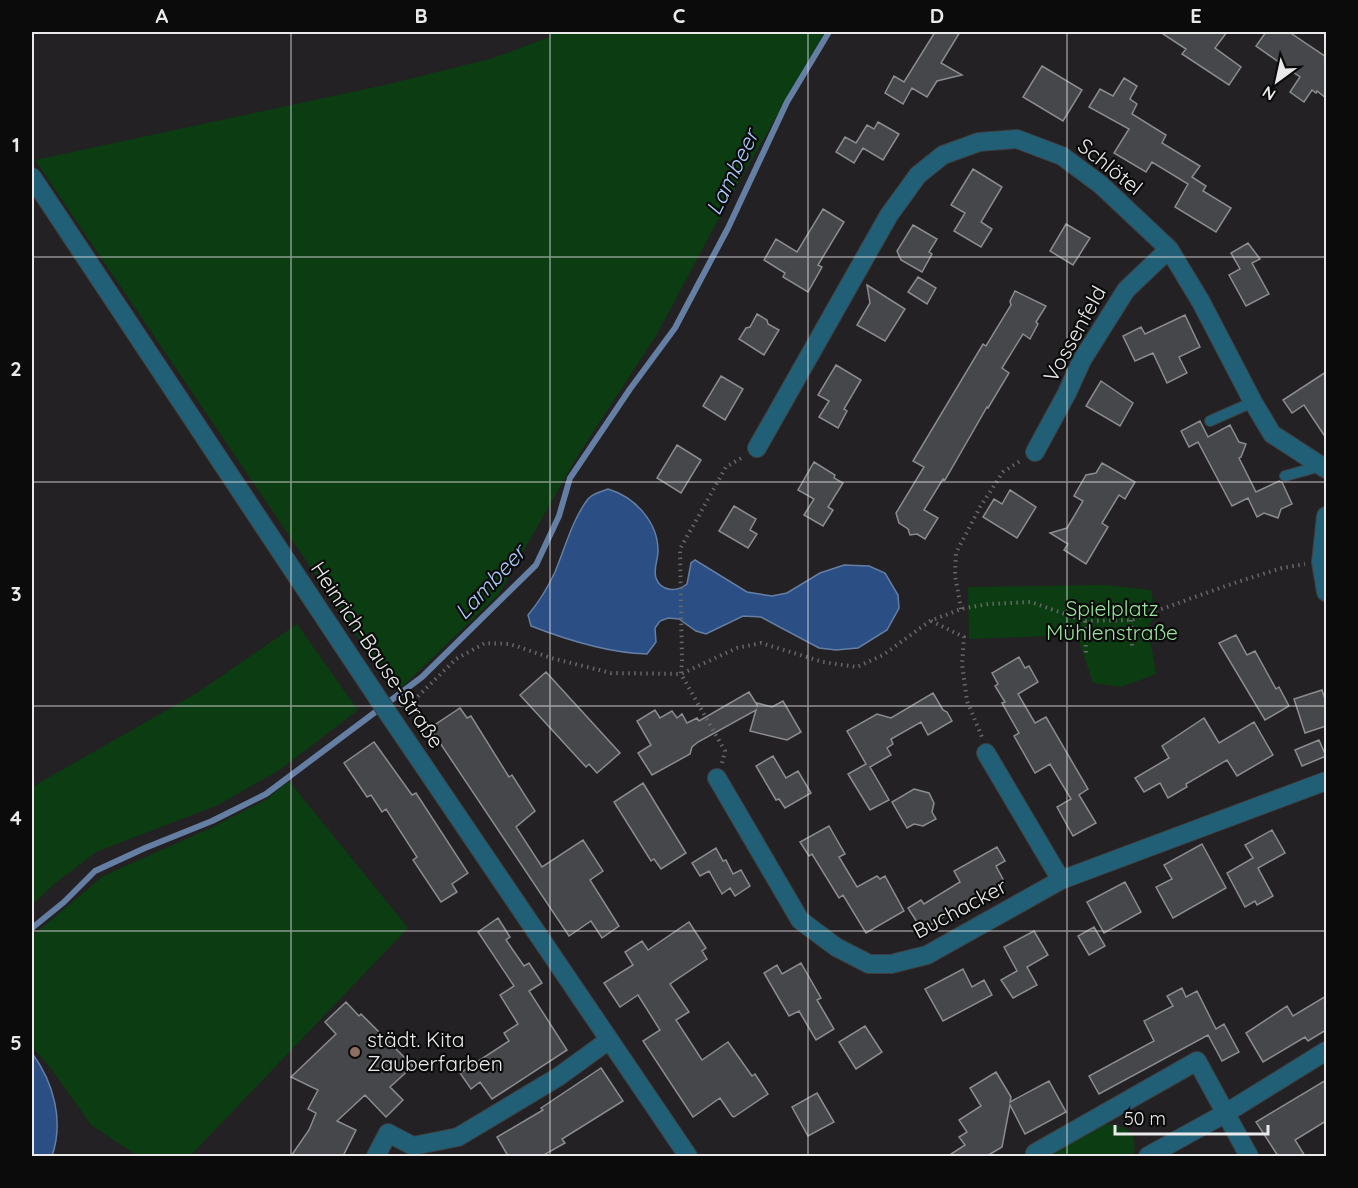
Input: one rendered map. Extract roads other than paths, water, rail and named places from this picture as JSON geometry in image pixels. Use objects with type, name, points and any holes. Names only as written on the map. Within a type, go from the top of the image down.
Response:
[{"type":"street","name":"Schlötel","points":[[757,448],[890,215],[918,175],[943,155],[979,142],[1017,139],[1062,156],[1101,185],[1169,249],[1201,302],[1272,434],[1324,467]]},
{"type":"street","name":"Heinrich-Bause-Straße","points":[[32,177],[387,711],[688,1156]]},
{"type":"street","name":"Vossenfeld","points":[[1035,452],[1082,360],[1126,290],[1169,249]]},
{"type":"street","points":[[1326,516],[1321,562],[1326,592]]},
{"type":"street","points":[[986,753],[1061,880]]},
{"type":"street","name":"Buchacker","points":[[717,778],[800,920],[836,947],[869,964],[891,964],[927,955],[1061,880],[1326,782]]},
{"type":"street","points":[[376,1156],[388,1133],[413,1146],[458,1137],[558,1077],[609,1040]]},
{"type":"street","points":[[1148,1156],[1226,1113],[1326,1051]]},
{"type":"street","points":[[1034,1155],[1197,1060],[1249,1156]]},
{"type":"lane","points":[[1210,421],[1253,402]]},
{"type":"lane","points":[[1286,476],[1324,467]]},
{"type":"water","points":[[608,489],[636,504],[649,521],[657,540],[656,578],[658,583],[665,588],[674,589],[687,584],[691,563],[695,560],[747,592],[772,596],[787,593],[820,573],[844,565],[869,566],[885,573],[898,595],[899,608],[887,630],[858,648],[836,650],[819,648],[761,617],[743,616],[706,634],[696,631],[679,619],[668,618],[660,621],[655,628],[656,642],[647,654],[588,645],[531,626],[528,615],[540,600],[552,578],[582,507],[590,497]]},
{"type":"water","points":[[32,1053],[46,1077],[55,1103],[57,1129],[52,1156],[32,1156]]},
{"type":"waterway","name":"Lambeer","points":[[32,928],[64,902],[95,871],[212,821],[266,794],[422,677],[536,565],[559,516],[570,478],[630,389],[675,328],[728,228],[787,102],[829,32]]},
{"type":"place","name":"städt. Kita Zauberfarben","points":[[355,1052]]},
{"type":"park label","name":"Spielplatz Mühlenstraße","points":[[1112,621]]}]
